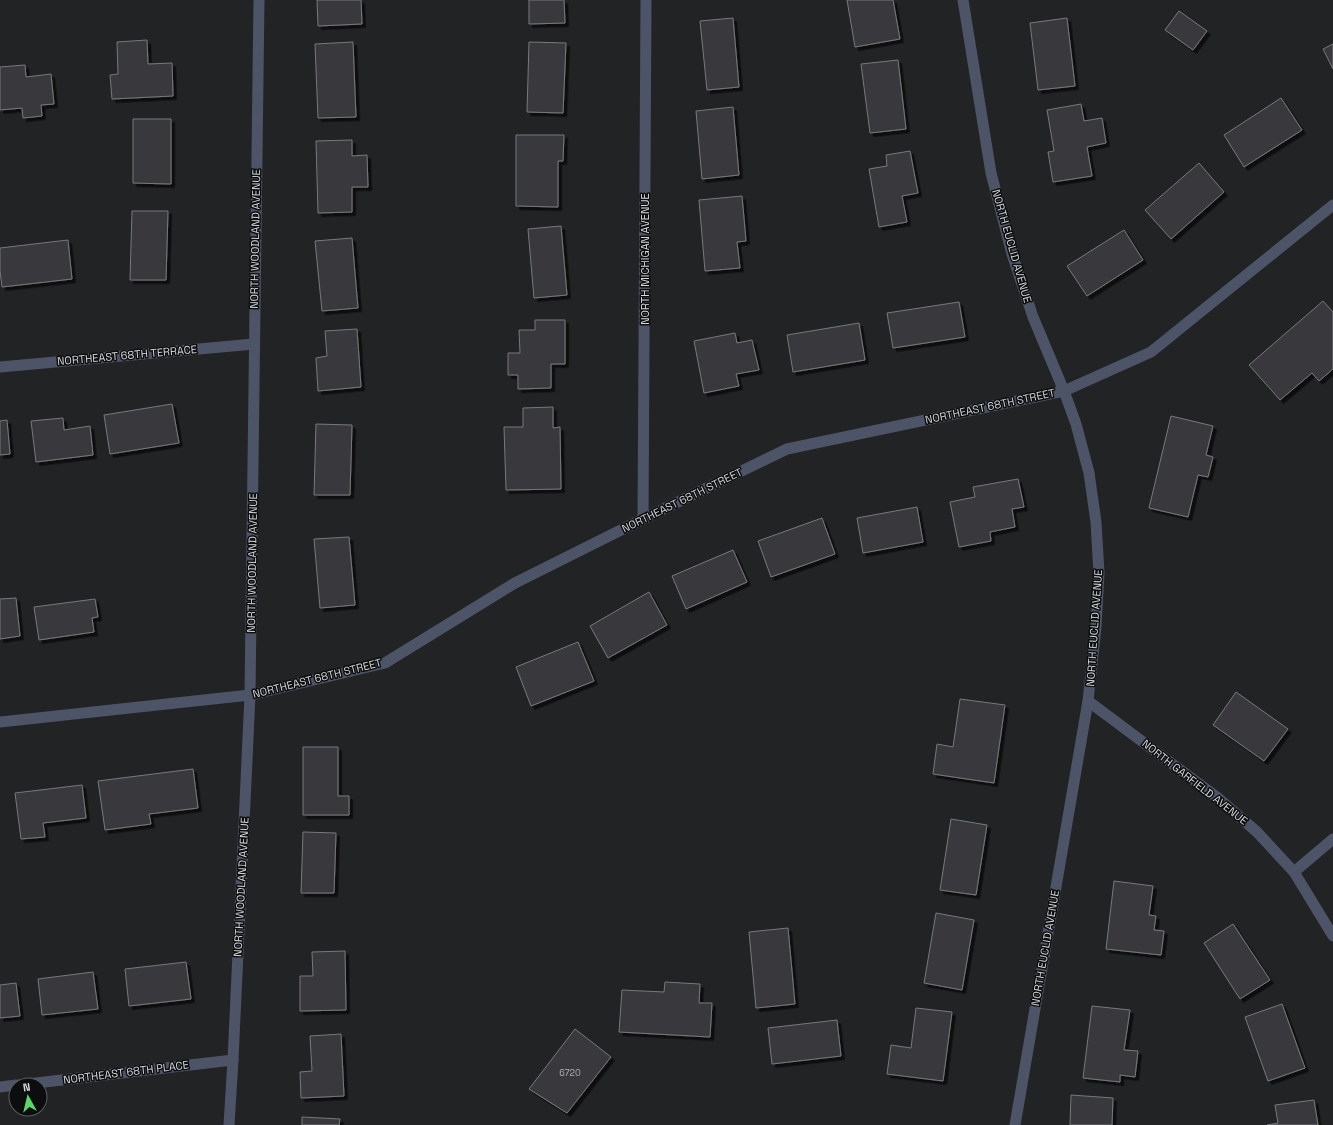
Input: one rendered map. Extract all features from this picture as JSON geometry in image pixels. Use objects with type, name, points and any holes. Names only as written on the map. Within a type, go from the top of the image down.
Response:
[{"type":"street","name":"NORTH WOODLAND AVENUE","points":[[229,1125],[250,695],[258,0]]},
{"type":"street","name":"NORTH MICHIGAN AVENUE","points":[[643,518],[646,0]]},
{"type":"street","name":"NORTH EUCLID AVENUE","points":[[963,0],[991,173],[1012,254],[1033,317],[1064,390],[1076,424],[1089,473],[1096,522],[1099,573],[1096,627],[1088,701],[1015,1125]]},
{"type":"street","name":"NORTHEAST 68TH STREET","points":[[0,722],[250,695],[385,663],[515,583],[643,518],[787,449],[1064,390],[1150,352],[1333,205]]},
{"type":"street","name":"NORTHEAST 68TH TERRACE","points":[[0,367],[254,344]]},
{"type":"street","name":"NORTH GARFIELD AVENUE","points":[[1088,701],[1218,798],[1257,832],[1294,872],[1333,936]]},
{"type":"street","points":[[1294,872],[1333,839]]},
{"type":"street","name":"NORTHEAST 68TH PLACE","points":[[48,1081],[233,1060]]},
{"type":"building","points":[[317,0],[361,0],[362,24],[318,26]]},
{"type":"building","points":[[529,0],[564,0],[565,23],[529,24]]},
{"type":"building","points":[[847,0],[893,0],[900,39],[855,47]]},
{"type":"building","points":[[1179,11],[1207,31],[1193,50],[1165,30]]},
{"type":"building","points":[[733,18],[739,87],[707,90],[700,21]]},
{"type":"building","points":[[1067,18],[1075,86],[1038,90],[1030,23]]},
{"type":"building","points":[[147,40],[148,64],[172,63],[173,96],[112,99],[110,75],[118,74],[117,42]]},
{"type":"building","points":[[353,42],[356,117],[318,118],[315,44]]},
{"type":"building","points":[[529,42],[566,43],[563,113],[527,112]]},
{"type":"building","points":[[1333,44],[1333,69],[1323,49]]},
{"type":"building","points":[[898,60],[906,129],[870,133],[861,64]]},
{"type":"building","points":[[25,65],[26,77],[51,74],[54,104],[41,105],[42,116],[23,118],[22,108],[0,110],[0,67]]},
{"type":"building","points":[[1281,98],[1302,130],[1244,167],[1224,135]]},
{"type":"building","points":[[1081,104],[1084,121],[1102,118],[1106,143],[1087,147],[1092,176],[1053,182],[1048,152],[1054,151],[1047,110]]},
{"type":"building","points":[[733,107],[739,175],[702,179],[696,111]]},
{"type":"building","points":[[133,119],[171,119],[171,184],[133,183]]},
{"type":"building","points":[[516,135],[564,135],[563,161],[558,161],[558,207],[516,206]]},
{"type":"building","points":[[352,140],[352,156],[367,155],[368,187],[352,187],[352,212],[318,213],[316,141]]},
{"type":"building","points":[[910,151],[918,193],[902,196],[907,222],[879,227],[869,169],[887,166],[886,155]]},
{"type":"building","points":[[1199,163],[1224,192],[1171,239],[1145,210]]},
{"type":"building","points":[[742,196],[746,241],[737,242],[740,268],[705,271],[699,200]]},
{"type":"building","points":[[132,211],[168,211],[166,280],[130,280]]},
{"type":"building","points":[[561,226],[567,295],[534,298],[528,229]]},
{"type":"building","points":[[1124,230],[1143,260],[1087,296],[1067,266]]},
{"type":"building","points":[[352,238],[358,308],[322,311],[315,241]]},
{"type":"building","points":[[68,240],[72,279],[2,287],[0,248]]},
{"type":"building","points":[[1323,301],[1333,312],[1333,369],[1319,381],[1312,373],[1280,400],[1249,365]]},
{"type":"building","points":[[959,302],[965,337],[893,348],[887,313]]},
{"type":"building","points":[[535,320],[565,320],[565,364],[551,364],[551,388],[518,389],[518,375],[508,375],[508,353],[520,353],[519,330],[535,330]]},
{"type":"building","points":[[859,323],[865,360],[793,372],[787,335]]},
{"type":"building","points":[[357,329],[361,387],[318,391],[316,358],[327,356],[325,331]]},
{"type":"building","points":[[735,333],[737,343],[752,340],[759,370],[736,374],[739,386],[704,393],[694,341]]},
{"type":"building","points":[[172,404],[179,443],[110,454],[104,415]]},
{"type":"building","points":[[553,407],[553,428],[560,427],[561,489],[506,490],[504,427],[523,427],[523,408]]},
{"type":"building","points":[[1171,416],[1213,426],[1206,455],[1213,457],[1208,477],[1198,475],[1188,517],[1149,508]]},
{"type":"building","points":[[63,418],[64,430],[90,426],[93,455],[36,462],[31,421]]},
{"type":"building","points":[[7,420],[10,454],[0,455],[0,421]]},
{"type":"building","points":[[316,424],[352,425],[350,495],[314,495]]},
{"type":"building","points":[[1018,479],[1024,507],[1012,509],[1015,527],[990,532],[991,541],[959,547],[950,502],[975,497],[973,487]]},
{"type":"building","points":[[917,507],[923,542],[863,553],[857,518]]},
{"type":"building","points":[[822,518],[835,554],[771,577],[758,541]]},
{"type":"building","points":[[349,537],[355,605],[320,608],[314,539]]},
{"type":"building","points":[[733,550],[747,582],[686,609],[672,576]]},
{"type":"building","points":[[649,592],[667,625],[608,658],[590,626]]},
{"type":"building","points":[[16,598],[20,636],[0,639],[0,599]]},
{"type":"building","points":[[95,599],[98,617],[92,618],[94,632],[39,640],[34,607]]},
{"type":"building","points":[[578,642],[594,681],[531,706],[516,667]]},
{"type":"building","points":[[1236,692],[1288,729],[1264,761],[1213,725]]},
{"type":"building","points":[[960,699],[1005,705],[994,783],[933,774],[937,744],[953,747]]},
{"type":"building","points":[[303,747],[338,747],[338,796],[349,796],[349,815],[303,815]]},
{"type":"building","points":[[193,769],[198,808],[149,814],[151,824],[105,830],[98,781]]},
{"type":"building","points":[[82,785],[86,818],[43,823],[45,837],[21,839],[15,793]]},
{"type":"building","points":[[951,819],[987,825],[976,895],[940,890]]},
{"type":"building","points":[[303,832],[336,833],[334,893],[301,893]]},
{"type":"building","points":[[1114,881],[1153,886],[1149,915],[1156,916],[1154,930],[1164,931],[1161,955],[1106,949]]},
{"type":"building","points":[[936,913],[974,920],[962,990],[924,983]]},
{"type":"building","points":[[1233,924],[1270,980],[1240,999],[1204,943]]},
{"type":"building","points":[[788,928],[795,1004],[756,1008],[749,932]]},
{"type":"building","points":[[345,951],[346,1010],[300,1011],[300,976],[313,976],[312,952]]},
{"type":"building","points":[[186,962],[191,999],[129,1006],[125,969]]},
{"type":"building","points":[[93,972],[98,1009],[42,1015],[38,979]]},
{"type":"building","points":[[665,982],[700,984],[699,1003],[712,1003],[710,1037],[619,1032],[622,990],[664,992]]},
{"type":"building","points":[[16,983],[20,1016],[0,1018],[0,985]]},
{"type":"building","points":[[1282,1004],[1305,1068],[1268,1081],[1245,1017]]},
{"type":"building","points":[[1092,1006],[1130,1010],[1124,1050],[1138,1051],[1135,1077],[1120,1075],[1120,1082],[1083,1078]]},
{"type":"building","points":[[916,1008],[952,1012],[943,1081],[887,1074],[891,1045],[911,1048]]},
{"type":"building","points":[[837,1020],[841,1056],[772,1064],[768,1028]]},
{"type":"building","points":[[575,1029],[611,1057],[567,1113],[529,1089]]},
{"type":"building","points":[[341,1034],[344,1096],[301,1098],[300,1072],[312,1071],[310,1036]]},
{"type":"building","points":[[1071,1095],[1113,1098],[1112,1125],[1070,1125]]},
{"type":"building","points":[[1314,1100],[1318,1125],[1267,1125],[1278,1123],[1275,1105]]},
{"type":"building","points":[[302,1117],[340,1119],[339,1125],[302,1125]]}]
